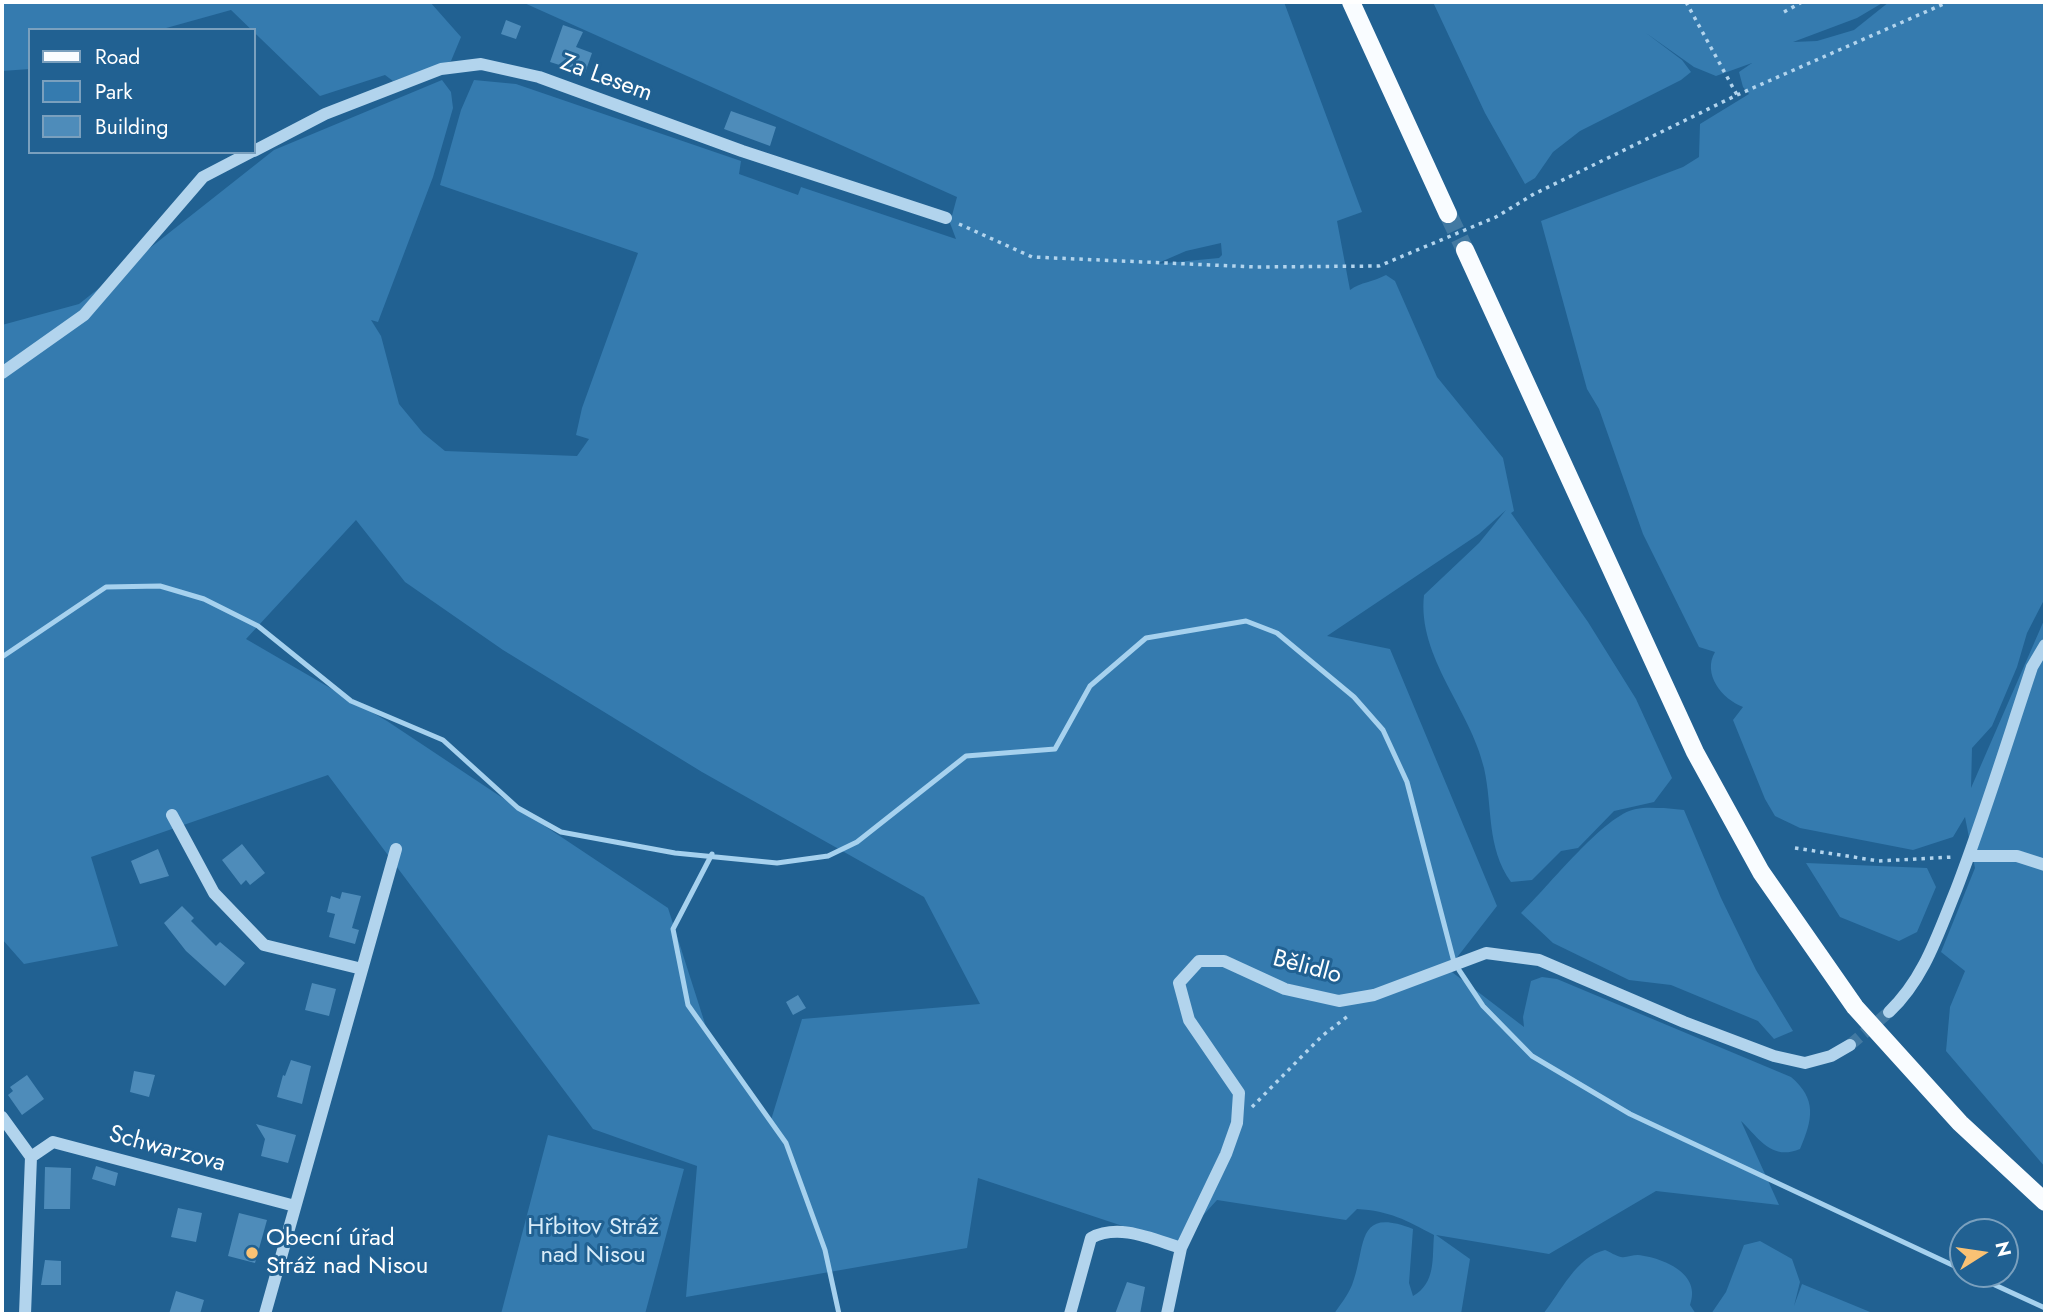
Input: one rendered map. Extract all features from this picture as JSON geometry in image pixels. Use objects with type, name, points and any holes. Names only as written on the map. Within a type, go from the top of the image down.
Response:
[{"type":"main road","points":[[1351,2],[1448,214]]},
{"type":"main road","points":[[1465,250],[1695,752],[1761,872],[1855,1007],[1960,1124],[2045,1202]]},
{"type":"street","name":"Za Lesem","points":[[256,149],[325,114],[428,74],[481,64],[539,77],[742,151],[946,218]]},
{"type":"street","name":"Za Lesem","points":[[2,373],[84,315],[203,177],[246,154]]},
{"type":"street","points":[[1889,1012],[1918,977],[1969,856],[2032,667],[2045,645]]},
{"type":"street","points":[[172,815],[214,892],[264,945],[362,969]]},
{"type":"street","points":[[265,1314],[396,849]]},
{"type":"street","points":[[1969,856],[2017,856],[2045,865]]},
{"type":"street","name":"Bělidlo","points":[[1167,1314],[1181,1248],[1237,1123],[1238,1093],[1189,1020],[1179,983],[1199,961],[1224,961],[1285,989],[1339,1001],[1374,995],[1486,953],[1539,960],[1684,1023],[1774,1056],[1805,1063],[1831,1056],[1850,1045]]},
{"type":"street","points":[[2,1117],[31,1157],[25,1314]]},
{"type":"street","name":"Schwarzova","points":[[31,1157],[53,1142],[295,1206]]},
{"type":"street","points":[[1070,1314],[1091,1238],[1105,1231],[1124,1232],[1181,1248]]},
{"type":"path","points":[[1686,2],[1737,95]]},
{"type":"path","points":[[1784,12],[1802,2]]},
{"type":"path","points":[[946,218],[1032,257],[1257,267],[1379,266],[1496,217],[1534,194],[1737,95],[1948,2]]},
{"type":"path","points":[[1794,848],[1879,861],[1969,856]]},
{"type":"path","points":[[1237,1123],[1322,1036],[1374,995]]},
{"type":"green space","points":[[2,2],[430,2],[461,37],[451,61],[393,81],[385,75],[320,96],[256,34],[256,28],[250,28],[231,10],[166,28],[28,28],[28,69],[2,71]]},
{"type":"green space","points":[[522,2],[1284,2],[1362,212],[1337,221],[1350,290],[1386,275],[1395,281],[1437,377],[1503,458],[1514,511],[1511,513],[1588,622],[1636,699],[1672,778],[1654,802],[1614,811],[1578,848],[1561,851],[1532,880],[1511,882],[1497,855],[1487,783],[1477,746],[1436,662],[1424,618],[1424,595],[1479,543],[1506,510],[1479,534],[1327,636],[1390,649],[1497,906],[1448,969],[1524,1027],[1523,1017],[1531,981],[1542,977],[1557,979],[1791,1077],[1805,1093],[1810,1110],[1808,1128],[1800,1149],[1790,1152],[1773,1150],[1741,1121],[1779,1205],[1656,1191],[1549,1254],[1436,1235],[1470,1259],[1461,1314],[1334,1314],[1352,1285],[1362,1245],[1372,1227],[1381,1223],[1394,1223],[1413,1229],[1409,1283],[1413,1296],[1426,1284],[1429,1277],[1434,1235],[1397,1217],[1369,1210],[1357,1209],[1346,1220],[1217,1200],[1177,1244],[978,1178],[967,1248],[686,1297],[697,1166],[593,1129],[328,775],[91,857],[118,946],[24,964],[2,939],[2,325],[79,304],[274,150],[442,80],[451,92],[453,108],[433,177],[378,322],[371,320],[381,336],[399,404],[423,433],[445,451],[577,456],[589,439],[576,435],[582,408],[638,253],[440,185],[461,110],[474,80],[516,84],[741,161],[739,174],[798,195],[801,187],[956,239],[950,223],[957,197]],"holes":[[[1221,243],[1222,255],[1219,258],[1156,264],[1186,251]],[[356,520],[405,582],[503,650],[702,772],[924,897],[980,1004],[802,1019],[771,1120],[707,1030],[668,908],[387,721],[246,639]]]},
{"type":"green space","points":[[1433,2],[1884,2],[1857,18],[1793,42],[1817,41],[1854,30],[1889,2],[2045,2],[2045,598],[2027,633],[2017,667],[1992,726],[1972,748],[1971,788],[2045,618],[2045,1167],[1946,1051],[1950,1007],[1965,971],[1941,952],[1975,868],[1965,817],[1953,837],[1913,850],[1800,828],[1775,816],[1765,799],[1733,720],[1743,707],[1728,698],[1716,685],[1711,669],[1715,652],[1699,647],[1643,534],[1599,409],[1587,389],[1541,221],[1683,167],[1699,157],[1700,124],[1749,94],[1743,87],[1739,72],[1752,63],[1716,76],[1694,67],[1646,33],[1682,60],[1691,72],[1681,80],[1580,131],[1553,152],[1535,178],[1525,184],[1485,113]]},
{"type":"green space","points":[[1636,809],[1684,810],[1721,898],[1756,970],[1793,1031],[1774,1039],[1758,1021],[1671,985],[1629,980],[1553,943],[1521,913],[1577,853],[1609,824]]},
{"type":"green space","points":[[1806,863],[1927,868],[1936,887],[1917,932],[1899,941],[1840,917]]},
{"type":"green space","name":"Hřbitov Stráž nad Nisou","points":[[548,1135],[684,1169],[645,1314],[501,1314]]},
{"type":"green space","points":[[1760,1241],[1792,1259],[1800,1282],[1794,1306],[1802,1284],[1875,1314],[1711,1314],[1726,1292],[1744,1245]]},
{"type":"green space","points":[[1605,1250],[1621,1257],[1648,1257],[1678,1269],[1691,1285],[1690,1305],[1696,1314],[1543,1314],[1577,1268]]},
{"type":"building","points":[[506,20],[521,26],[516,39],[501,34]]},
{"type":"building","points":[[563,25],[583,32],[576,47],[592,53],[585,73],[550,62]]},
{"type":"building","points":[[731,111],[776,127],[770,146],[724,129]]},
{"type":"building","points":[[242,844],[265,873],[250,885],[246,880],[241,885],[222,860]]},
{"type":"building","points":[[158,849],[169,876],[140,884],[131,861]]},
{"type":"building","points":[[342,892],[361,896],[352,928],[359,930],[355,944],[329,937],[335,914],[327,912],[331,896],[340,899]]},
{"type":"building","points":[[182,906],[194,918],[191,921],[216,946],[220,942],[245,963],[225,986],[186,951],[164,923]]},
{"type":"building","points":[[312,983],[336,989],[329,1016],[305,1010]]},
{"type":"building","points":[[798,995],[806,1008],[793,1015],[786,1002]]},
{"type":"building","points":[[291,1060],[311,1066],[302,1104],[277,1097],[283,1075],[285,1076]]},
{"type":"building","points":[[134,1071],[155,1075],[149,1097],[130,1092]]},
{"type":"building","points":[[27,1075],[44,1099],[22,1115],[8,1095],[13,1091],[10,1087]]},
{"type":"building","points":[[256,1124],[296,1135],[288,1163],[261,1156],[265,1139]]},
{"type":"building","points":[[96,1166],[118,1173],[115,1186],[92,1179]]},
{"type":"building","points":[[45,1167],[71,1168],[70,1209],[44,1209]]},
{"type":"building","points":[[178,1208],[202,1213],[196,1242],[171,1237]]},
{"type":"building","points":[[239,1213],[267,1220],[255,1263],[228,1256]]},
{"type":"building","points":[[45,1260],[61,1261],[61,1285],[41,1285]]},
{"type":"building","points":[[1127,1282],[1145,1287],[1140,1314],[1115,1314]]},
{"type":"building","points":[[176,1291],[204,1300],[200,1314],[169,1314]]},
{"type":"waterway","points":[[2,657],[106,587],[160,586],[204,599],[258,626],[351,701],[443,740],[518,808],[561,832],[675,853],[777,863],[828,856],[857,842],[966,756],[1055,749],[1090,686],[1146,638],[1246,621],[1277,633],[1354,697],[1383,730],[1407,782],[1454,962]]},
{"type":"waterway","points":[[712,854],[673,929],[688,1005],[786,1143],[825,1250],[839,1314]]},
{"type":"waterway","points":[[1459,970],[1483,1006],[1532,1056],[1630,1114],[1949,1263]]},
{"type":"waterway","points":[[2001,1288],[2045,1308]]},
{"type":"tunnel","points":[[1448,214],[1465,250]]},
{"type":"tunnel","points":[[1850,1045],[1889,1012]]},
{"type":"place","name":"Obecní úřad Stráž nad Nisou","points":[[252,1253]]}]
